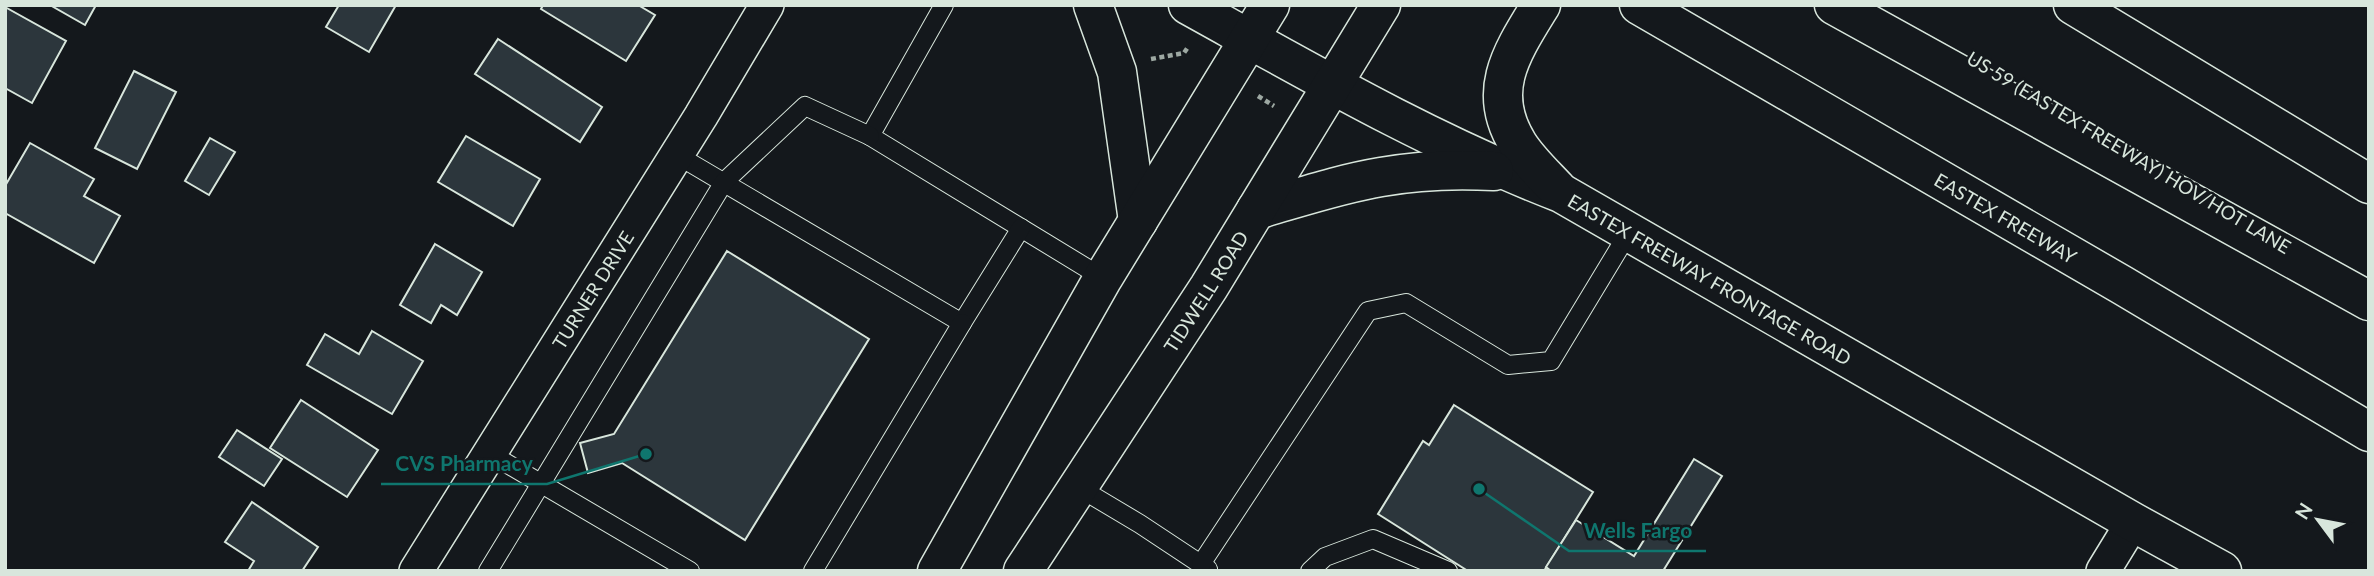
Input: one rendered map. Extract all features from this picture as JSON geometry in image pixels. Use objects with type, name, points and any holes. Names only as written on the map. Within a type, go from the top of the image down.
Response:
[{"type":"main road","points":[[1093,5],[1117,72],[1138,221]]},
{"type":"main road","name":"EASTEX FREEWAY FRONTAGE ROAD","points":[[1188,5],[1333,84],[1506,172],[1561,193],[2222,571]]},
{"type":"main road","points":[[937,571],[1103,278],[1270,5]]},
{"type":"main road","name":"TIDWELL ROAD","points":[[1023,571],[1202,298],[1381,5]]},
{"type":"main road","points":[[1541,5],[1506,70],[1501,96],[1507,125],[1519,147],[1561,193]]},
{"type":"main road","name":"EASTEX FREEWAY","points":[[1639,5],[2134,292],[2369,432]]},
{"type":"main road","points":[[1834,5],[2369,300]]},
{"type":"main road","name":"US 59 (EASTEX FREEWAY) HOV/HOT LANE","points":[[1889,5],[2369,300]]},
{"type":"main road","points":[[2073,5],[2369,184]]},
{"type":"main road","points":[[1256,209],[1383,176],[1424,171],[1506,172]]},
{"type":"street","name":"TURNER DRIVE","points":[[416,571],[677,155],[767,5]]},
{"type":"street","points":[[2103,571],[2133,522]]},
{"type":"lane","points":[[870,136],[944,5]]},
{"type":"lane","points":[[488,571],[724,182],[805,106],[870,136],[1103,278]]},
{"type":"lane","points":[[677,155],[962,323]]},
{"type":"lane","points":[[813,571],[1021,228]]},
{"type":"lane","points":[[1078,487],[1206,568],[1368,311],[1406,303],[1508,365],[1551,361],[1629,232]]},
{"type":"lane","points":[[489,453],[690,571]]},
{"type":"lane","points":[[1310,571],[1325,557],[1373,539],[1448,571]]},
{"type":"path","points":[[1139,61],[1186,54],[1188,47]]},
{"type":"building","points":[[50,5],[96,5],[85,25]]},
{"type":"building","points":[[339,5],[396,5],[369,52],[326,27]]},
{"type":"building","points":[[543,5],[638,5],[655,15],[626,61],[541,9]]},
{"type":"building","points":[[5,7],[66,41],[32,103],[5,88]]},
{"type":"building","points":[[498,39],[602,107],[580,142],[475,74]]},
{"type":"building","points":[[134,71],[176,92],[137,169],[95,148]]},
{"type":"building","points":[[466,136],[540,179],[513,226],[438,182]]},
{"type":"building","points":[[210,138],[235,152],[209,195],[185,181]]},
{"type":"building","points":[[30,143],[94,179],[84,196],[120,216],[94,263],[5,213],[5,186]]},
{"type":"building","points":[[435,244],[482,272],[457,315],[441,305],[431,323],[400,305]]},
{"type":"building","points":[[727,251],[869,339],[745,540],[622,463],[588,473],[580,443],[614,434]]},
{"type":"building","points":[[372,331],[423,361],[392,414],[307,365],[325,334],[359,354]]},
{"type":"building","points":[[301,400],[378,450],[347,497],[270,448]]},
{"type":"building","points":[[1454,405],[1593,492],[1544,571],[1468,571],[1378,514],[1423,441],[1429,445]]},
{"type":"building","points":[[237,430],[282,459],[264,486],[219,457]]},
{"type":"building","points":[[1694,459],[1722,476],[1663,571],[1551,571],[1546,567],[1576,520],[1634,556]]},
{"type":"building","points":[[252,502],[318,547],[302,571],[248,571],[254,561],[225,542]]},
{"type":"place","name":"CVS Pharmacy","points":[[646,454]]},
{"type":"place","name":"Wells Fargo","points":[[1479,489]]}]
